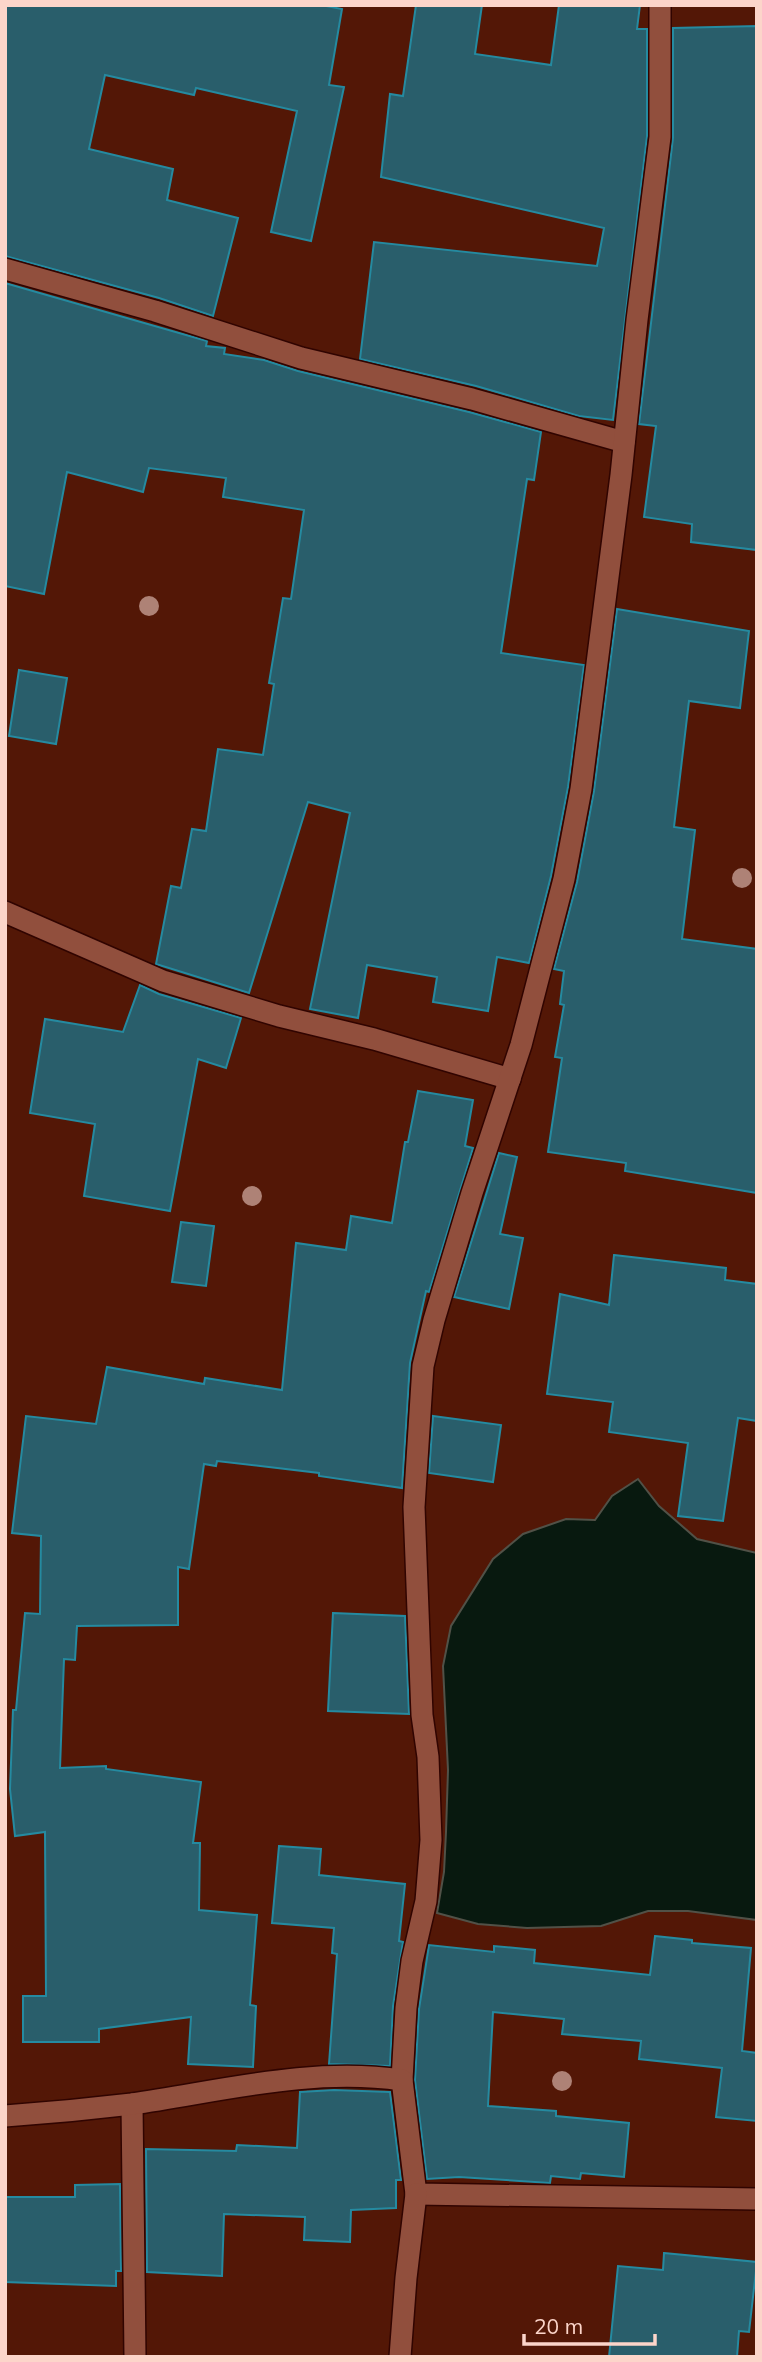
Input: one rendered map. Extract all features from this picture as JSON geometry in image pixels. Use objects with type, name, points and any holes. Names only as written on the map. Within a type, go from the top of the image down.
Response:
[{"type":"street","points":[[400,2357],[416,2194],[402,2080],[406,2008],[412,1961],[426,1901],[431,1840],[428,1757],[422,1715],[414,1507],[423,1366],[434,1320],[521,1045],[564,879],[576,814],[660,137],[660,5]]},
{"type":"street","points":[[5,269],[301,358],[472,399],[624,442]]},
{"type":"street","points":[[5,912],[163,981],[279,1016],[374,1039],[510,1079]]},
{"type":"street","points":[[5,2116],[132,2104],[260,2082],[376,2076],[402,2080]]},
{"type":"street","points":[[132,2104],[135,2357]]},
{"type":"street","points":[[416,2194],[757,2199]]},
{"type":"shaded area","points":[[638,1479],[659,1506],[697,1539],[757,1553],[757,1920],[688,1911],[648,1911],[601,1926],[527,1928],[478,1924],[437,1913],[444,1872],[448,1770],[443,1666],[451,1626],[493,1559],[523,1534],[566,1519],[595,1520],[612,1496]]},
{"type":"building","points":[[5,5],[321,5],[342,9],[329,85],[344,87],[311,241],[271,232],[297,111],[196,88],[194,95],[105,75],[89,149],[173,169],[167,200],[238,218],[213,316],[159,298],[5,256]]},
{"type":"building","points":[[416,5],[482,5],[475,54],[551,65],[559,5],[640,5],[637,29],[647,29],[647,136],[613,420],[579,416],[476,386],[360,359],[374,242],[597,266],[604,228],[381,177],[390,94],[403,96]]},
{"type":"building","points":[[757,26],[757,550],[691,542],[692,524],[644,517],[656,426],[639,424],[673,138],[673,28]]},
{"type":"building","points":[[5,283],[207,341],[206,346],[225,348],[224,354],[264,360],[541,432],[534,480],[527,479],[501,653],[584,665],[568,787],[551,876],[529,963],[497,957],[488,1011],[433,1002],[437,977],[367,965],[358,1018],[310,1009],[350,813],[308,802],[249,993],[156,964],[171,886],[181,888],[192,829],[206,831],[218,749],[263,755],[274,684],[269,683],[283,598],[291,599],[304,510],[223,497],[226,478],[149,468],[143,492],[67,472],[44,594],[5,586]]},
{"type":"building","points":[[617,609],[749,631],[740,708],[689,701],[674,827],[695,830],[682,939],[757,949],[757,1193],[625,1171],[626,1163],[548,1152],[562,1058],[555,1057],[564,1005],[560,1004],[564,971],[554,969],[577,882],[594,791]]},
{"type":"building","points":[[19,670],[67,678],[56,744],[9,736]]},
{"type":"building","points":[[140,985],[159,994],[241,1018],[226,1068],[198,1059],[170,1211],[84,1196],[95,1124],[30,1113],[45,1019],[123,1032]]},
{"type":"building","points":[[418,1091],[473,1100],[465,1146],[473,1148],[429,1292],[426,1291],[410,1363],[402,1488],[319,1476],[319,1473],[217,1461],[216,1466],[204,1464],[189,1569],[178,1567],[178,1625],[77,1626],[75,1660],[64,1659],[60,1768],[106,1766],[106,1769],[201,1782],[193,1843],[200,1843],[199,1910],[257,1915],[250,2005],[256,2006],[253,2067],[188,2064],[191,2017],[99,2029],[99,2042],[23,2042],[23,1996],[46,1996],[45,1832],[15,1836],[10,1789],[13,1710],[16,1710],[25,1613],[40,1614],[41,1536],[12,1533],[26,1416],[96,1424],[107,1367],[204,1384],[205,1378],[282,1390],[296,1243],[346,1250],[351,1216],[392,1223],[405,1142],[408,1142]]},
{"type":"building","points":[[499,1153],[517,1157],[500,1234],[523,1238],[509,1309],[454,1297]]},
{"type":"building","points":[[181,1222],[214,1226],[206,1286],[172,1282]]},
{"type":"building","points":[[614,1255],[726,1268],[725,1280],[757,1284],[757,1421],[738,1418],[723,1521],[678,1516],[688,1443],[609,1432],[613,1402],[547,1394],[560,1294],[609,1305]]},
{"type":"building","points":[[433,1416],[501,1425],[493,1482],[429,1473]]},
{"type":"building","points":[[333,1613],[405,1616],[409,1714],[328,1711]]},
{"type":"building","points":[[279,1846],[321,1849],[319,1875],[405,1884],[399,1941],[403,1942],[393,2006],[390,2066],[329,2064],[337,1954],[332,1953],[334,1928],[272,1923]]},
{"type":"building","points":[[655,1936],[692,1940],[692,1943],[751,1948],[742,2051],[757,2053],[757,2121],[716,2117],[722,2068],[639,2059],[641,2041],[562,2034],[564,2019],[493,2012],[488,2106],[556,2111],[556,2116],[629,2123],[624,2177],[581,2173],[580,2179],[551,2176],[550,2183],[459,2177],[427,2179],[415,2080],[419,2009],[429,1945],[494,1952],[494,1946],[535,1950],[534,1963],[650,1975]]},
{"type":"building","points":[[300,2092],[390,2092],[401,2180],[396,2180],[396,2208],[351,2210],[350,2242],[304,2240],[305,2217],[224,2214],[222,2276],[147,2272],[146,2149],[236,2151],[237,2145],[297,2148]]},
{"type":"building","points":[[120,2184],[121,2271],[116,2271],[116,2286],[5,2282],[5,2197],[75,2197],[75,2185]]},
{"type":"building","points":[[664,2253],[757,2262],[749,2332],[739,2331],[737,2357],[609,2357],[618,2266],[663,2270]]}]
